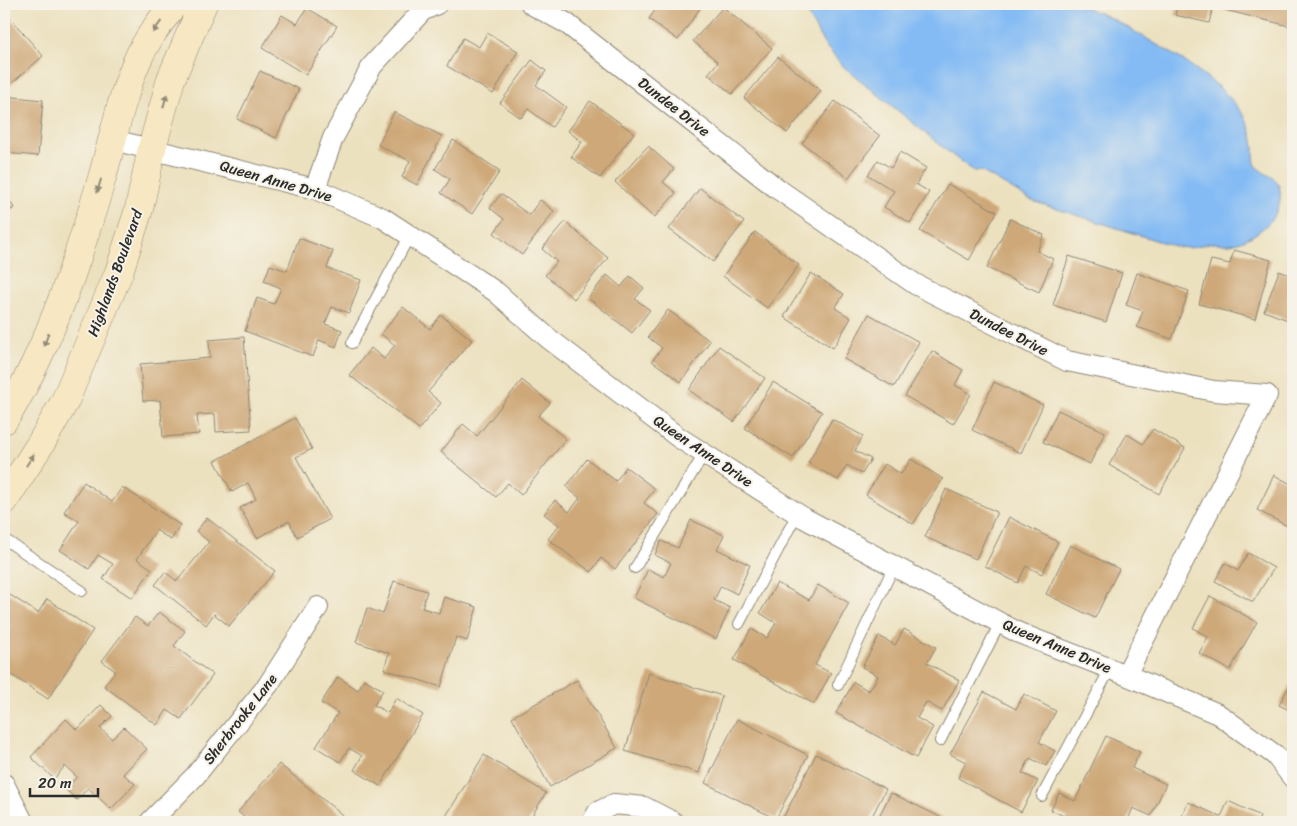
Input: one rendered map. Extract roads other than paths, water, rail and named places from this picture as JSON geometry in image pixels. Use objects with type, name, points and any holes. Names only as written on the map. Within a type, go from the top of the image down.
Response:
[{"type":"street","points":[[4,420],[15,403],[42,348],[75,263],[129,82],[138,59],[153,32],[174,4]]},
{"type":"street","name":"Highlands Boulevard","points":[[5,497],[42,443],[60,410],[82,363],[119,272],[140,209],[152,148],[171,79],[203,4]]},
{"type":"street","points":[[315,189],[333,138],[372,66],[422,11],[437,4]]},
{"type":"street","name":"Dundee Drive","points":[[531,4],[566,23],[775,187],[915,284],[1067,361],[1214,391],[1267,395],[1118,672]]},
{"type":"street","name":"Queen Anne Drive","points":[[113,140],[315,189],[383,218],[496,292],[548,338],[678,437],[797,514],[1000,623],[1218,714],[1274,755],[1293,778]]},
{"type":"street","name":"Sherbrooke Lane","points":[[150,822],[195,776],[268,685],[318,607]]},
{"type":"street","points":[[4,784],[23,822]]},
{"type":"street","points":[[592,822],[598,812],[614,804],[644,807],[673,822]]},
{"type":"lane","points":[[352,343],[410,235]]},
{"type":"lane","points":[[635,568],[704,454]]},
{"type":"lane","points":[[739,624],[797,514]]},
{"type":"lane","points":[[4,539],[82,591]]},
{"type":"lane","points":[[838,684],[894,566]]},
{"type":"lane","points":[[940,741],[1000,623]]},
{"type":"lane","points":[[1042,796],[1118,672]]},
{"type":"water","points":[[802,4],[1075,4],[1100,13],[1187,63],[1219,87],[1237,106],[1250,128],[1257,167],[1276,180],[1278,184],[1280,200],[1277,210],[1266,226],[1239,242],[1230,244],[1208,243],[1187,248],[1174,246],[1032,201],[981,171],[974,171],[844,67],[824,44]]}]
